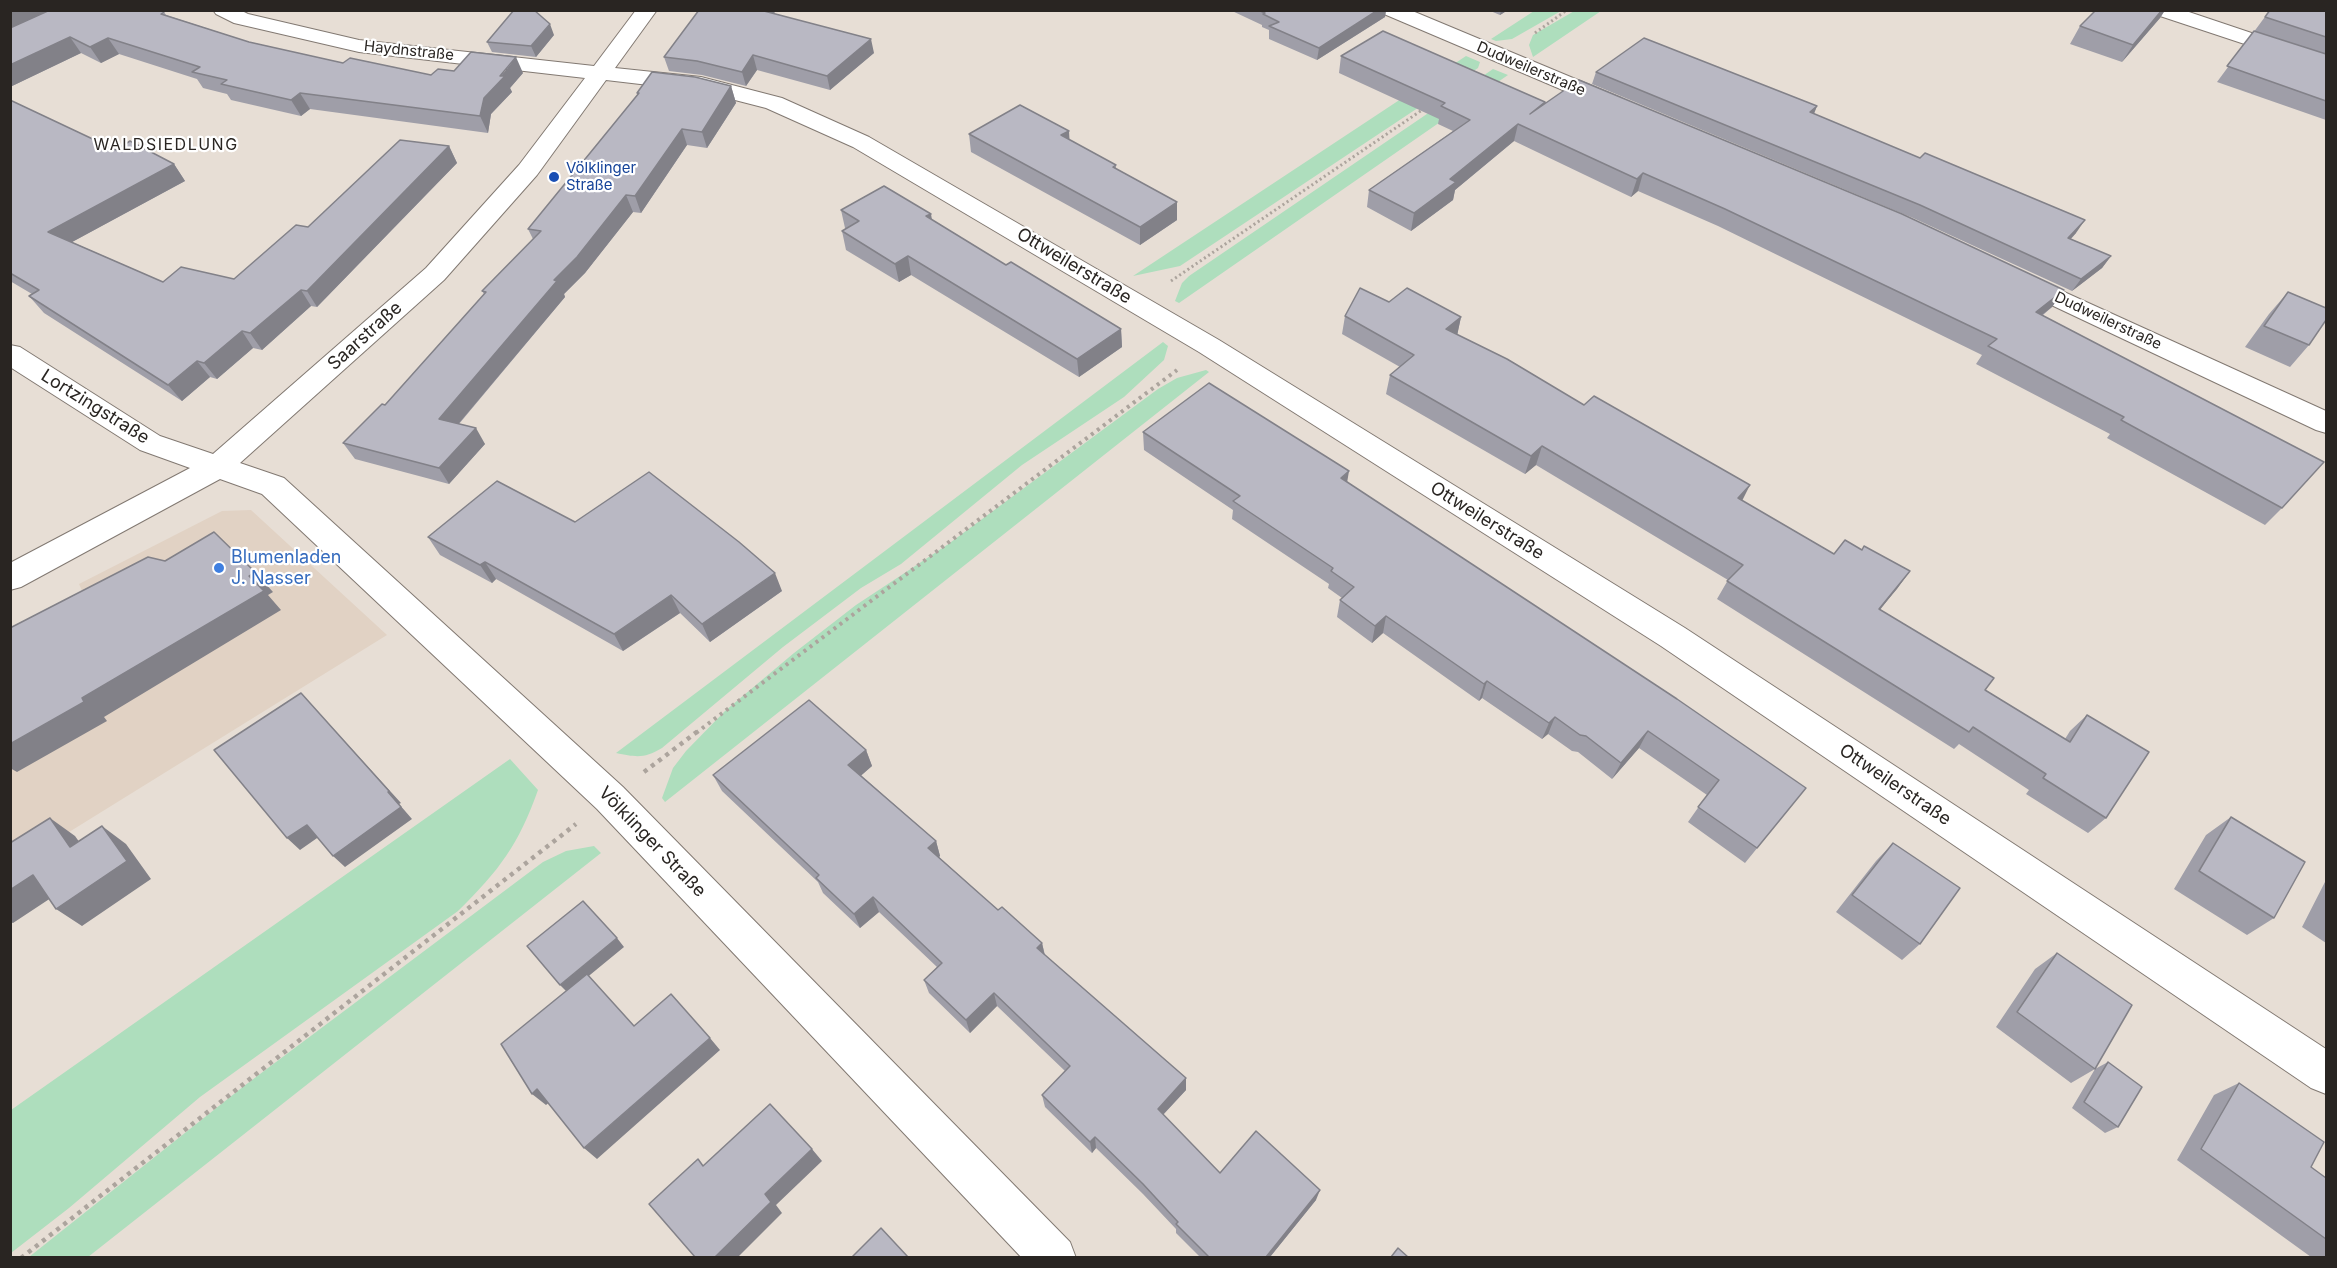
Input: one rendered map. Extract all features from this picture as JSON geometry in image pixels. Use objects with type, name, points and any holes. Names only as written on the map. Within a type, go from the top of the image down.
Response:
[{"type":"street","name":"Haydnstraße","points":[[223,10],[241,19],[359,46],[600,71]]},
{"type":"street","name":"Saarstraße","points":[[10,578],[218,467],[435,274],[528,170],[647,10]]},
{"type":"street","name":"Dudweilerstraße","points":[[1391,10],[1631,111]]},
{"type":"street","points":[[2161,10],[2326,65]]},
{"type":"street","name":"Ottweilerstraße","points":[[600,71],[701,84],[774,103],[861,142],[1209,345],[1672,637],[2326,1073]]},
{"type":"street","name":"Dudweilerstraße","points":[[2000,271],[2326,423]]},
{"type":"street","name":"Lortzingstraße","points":[[10,354],[150,443],[218,467]]},
{"type":"street","name":"Völklinger Straße","points":[[218,467],[273,486],[610,798],[1054,1257]]},
{"type":"path","points":[[1137,303],[1296,198],[1432,103]]},
{"type":"path","points":[[21,1257],[610,798],[1209,345]]},
{"type":"shaded area","points":[[251,510],[387,635],[11,868],[11,631],[83,593],[79,584],[222,511]]},
{"type":"green space","points":[[1576,10],[1601,11],[1533,57],[1529,45],[1533,35]]},
{"type":"green space","points":[[1534,11],[1561,11],[1512,39],[1496,41],[1491,39]]},
{"type":"green space","points":[[1466,56],[1480,62],[1478,68],[1180,266],[1133,276]]},
{"type":"green space","points":[[1493,69],[1508,75],[1179,303],[1175,301],[1182,283],[1189,276]]},
{"type":"green space","points":[[1163,342],[1168,346],[1164,360],[1124,397],[1022,465],[901,564],[861,588],[783,647],[662,748],[640,756],[616,753]]},
{"type":"green space","points":[[1206,370],[1209,372],[665,802],[662,798],[673,768],[686,751],[725,711],[794,653],[856,605],[947,545],[1158,389],[1177,378]]},
{"type":"green space","points":[[510,759],[538,790],[523,826],[506,856],[485,883],[458,911],[200,1097],[69,1208],[11,1253],[11,1110]]},
{"type":"green space","points":[[594,846],[601,853],[88,1257],[29,1257],[244,1086],[543,862],[566,851]]},
{"type":"building","points":[[50,10],[161,10],[164,12],[161,14],[249,42],[343,63],[350,58],[431,75],[438,69],[454,71],[471,52],[516,57],[500,76],[505,76],[484,98],[480,116],[300,93],[291,100],[221,84],[227,80],[192,72],[200,67],[108,38],[90,47],[70,37],[10,65],[10,28]]},
{"type":"building","points":[[514,10],[534,10],[550,24],[531,46],[487,42]]},
{"type":"building","points":[[699,10],[764,10],[871,39],[827,76],[753,55],[742,72],[697,61],[664,57]]},
{"type":"building","points":[[1258,10],[1378,10],[1319,48],[1269,26],[1279,22]]},
{"type":"building","points":[[2096,10],[2162,10],[2133,45],[2080,26]]},
{"type":"building","points":[[2270,10],[2326,10],[2326,37],[2265,17]]},
{"type":"building","points":[[1383,31],[1545,102],[1530,114],[1579,80],[1902,214],[2064,290],[2036,312],[2324,462],[2282,508],[2121,420],[2124,417],[1988,346],[1997,339],[1725,209],[1643,173],[1637,179],[1518,124],[1450,179],[1456,182],[1414,213],[1369,190],[1470,120],[1441,106],[1445,103],[1341,56]]},
{"type":"building","points":[[2254,31],[2326,54],[2326,101],[2227,66]]},
{"type":"building","points":[[1644,38],[1817,106],[1810,112],[1920,158],[1925,153],[2085,220],[2068,238],[2111,256],[2081,279],[1920,205],[1596,72]]},
{"type":"building","points":[[652,72],[695,77],[731,86],[702,132],[682,129],[635,196],[626,195],[577,257],[554,280],[557,281],[439,419],[476,428],[439,468],[343,443],[382,404],[385,405],[486,292],[482,291],[541,231],[528,229],[639,93],[637,93]]},
{"type":"building","points":[[10,100],[116,150],[130,141],[174,164],[48,232],[163,282],[181,267],[234,279],[296,225],[308,227],[400,140],[449,146],[307,291],[301,290],[250,333],[242,331],[204,363],[197,361],[168,385],[29,296],[39,290],[10,273]]},
{"type":"building","points":[[1020,105],[1069,131],[1061,135],[1177,202],[1140,227],[969,134]]},
{"type":"building","points":[[884,186],[931,214],[926,216],[1006,265],[1011,262],[1121,329],[1077,359],[908,256],[895,264],[842,231],[859,221],[841,210]]},
{"type":"building","points":[[1360,288],[1389,302],[1407,288],[1461,317],[1446,329],[1507,359],[1584,405],[1594,396],[1750,485],[1738,498],[1834,554],[1845,540],[1862,550],[1864,546],[1910,571],[1879,609],[1994,678],[1985,690],[2070,742],[2087,715],[2149,752],[2106,818],[2043,778],[2046,774],[1973,727],[1969,732],[1727,581],[1743,565],[1542,446],[1531,456],[1390,375],[1414,355],[1345,316]]},
{"type":"building","points":[[2288,292],[2326,308],[2326,320],[2309,345],[2264,326]]},
{"type":"building","points":[[1209,383],[1349,471],[1341,478],[1677,699],[1806,788],[1757,848],[1698,807],[1719,780],[1648,731],[1621,763],[1586,736],[1580,735],[1555,717],[1549,723],[1487,681],[1484,684],[1386,616],[1375,626],[1340,600],[1354,587],[1331,571],[1333,568],[1233,501],[1240,496],[1143,432]]},
{"type":"building","points":[[649,472],[775,573],[702,624],[671,595],[614,634],[485,562],[480,565],[428,537],[497,481],[575,522]]},
{"type":"building","points":[[214,532],[255,572],[249,576],[264,591],[82,698],[84,702],[10,744],[10,628],[148,557],[165,561]]},
{"type":"building","points":[[301,693],[401,807],[333,856],[307,825],[287,838],[214,750]]},
{"type":"building","points":[[809,700],[866,750],[848,765],[936,841],[928,848],[998,910],[1002,907],[1042,943],[1037,948],[1186,1078],[1158,1109],[1220,1173],[1256,1131],[1320,1190],[1266,1257],[1209,1257],[1176,1224],[1178,1222],[1143,1184],[1095,1137],[1090,1142],[1042,1095],[1070,1066],[994,993],[966,1020],[924,980],[942,963],[873,897],[854,914],[816,878],[819,875],[713,775]]},
{"type":"building","points":[[2231,817],[2305,862],[2274,918],[2199,871]]},
{"type":"building","points":[[50,818],[70,847],[102,826],[127,861],[56,909],[33,875],[10,890],[10,843]]},
{"type":"building","points":[[1893,843],[1960,888],[1920,944],[1852,895]]},
{"type":"building","points":[[583,901],[617,938],[560,985],[527,946]]},
{"type":"building","points":[[2057,953],[2132,1005],[2095,1069],[2017,1012]]},
{"type":"building","points":[[587,974],[634,1026],[671,994],[710,1038],[584,1148],[537,1089],[532,1094],[501,1044]]},
{"type":"building","points":[[2108,1062],[2142,1087],[2118,1127],[2084,1102]]},
{"type":"building","points":[[2239,1083],[2324,1142],[2311,1167],[2326,1178],[2326,1239],[2201,1149]]},
{"type":"building","points":[[770,1104],[812,1149],[765,1194],[771,1202],[715,1257],[695,1257],[649,1204],[698,1159],[703,1166]]},
{"type":"building","points":[[881,1228],[908,1257],[852,1257]]},
{"type":"building","points":[[1398,1248],[1408,1257],[1391,1257]]},
{"type":"place","name":"Völklinger Straße","points":[[554,177]]},
{"type":"place","name":"Blumenladen J. Nasser","points":[[219,568]]},
{"type":"district","name":"WALDSIEDLUNG","points":[[166,145]]}]
